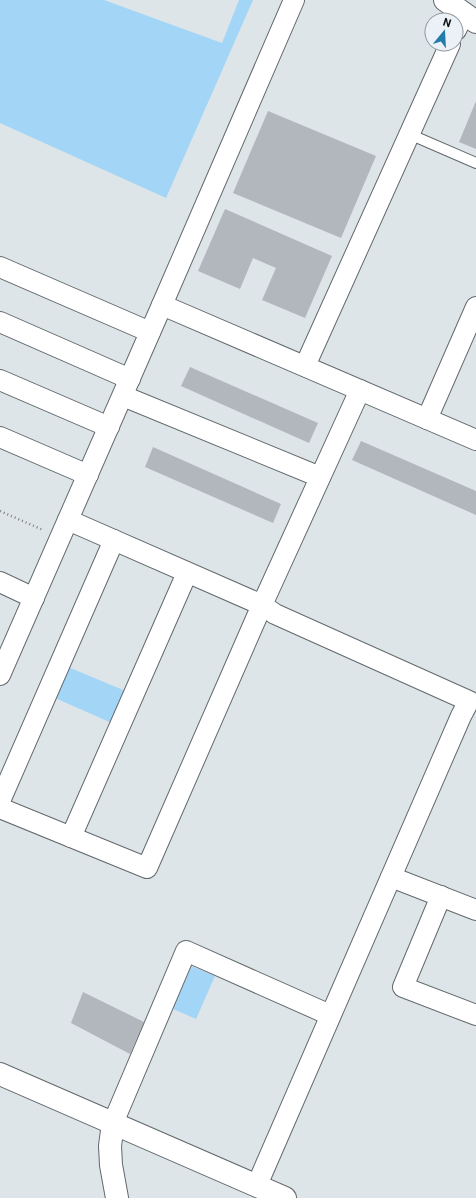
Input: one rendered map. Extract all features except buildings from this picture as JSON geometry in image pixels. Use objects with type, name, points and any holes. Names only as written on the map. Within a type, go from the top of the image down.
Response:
[{"type":"street","points":[[0,675],[294,0]]},
{"type":"street","points":[[445,0],[465,22]]},
{"type":"street","points":[[305,366],[446,52]]},
{"type":"street","points":[[0,267],[150,332]]},
{"type":"street","points":[[162,305],[476,440]]},
{"type":"street","points":[[427,418],[476,307]]},
{"type":"street","points":[[0,322],[126,388],[320,477]]},
{"type":"street","points":[[0,380],[109,427]]},
{"type":"street","points":[[0,808],[147,868],[262,605],[360,390]]},
{"type":"street","points":[[0,436],[88,475]]},
{"type":"street","points":[[64,529],[114,540],[262,605],[275,614],[471,706],[391,877],[257,1185]]},
{"type":"street","points":[[0,801],[114,540]]},
{"type":"street","points":[[72,837],[188,573]]},
{"type":"street","points":[[0,582],[34,598]]},
{"type":"street","points":[[391,877],[476,910]]},
{"type":"street","points":[[441,896],[403,987],[476,1016]]},
{"type":"street","points":[[117,1198],[111,1165],[110,1146],[112,1123],[186,951],[330,1015]]},
{"type":"street","points":[[0,1074],[285,1198]]},
{"type":"lane","points":[[409,134],[476,163]]},
{"type":"path","points":[[0,511],[64,529]]},
{"type":"shaded area","points":[[0,0],[104,0],[222,43],[239,0],[253,0],[166,198],[0,123]]},
{"type":"shaded area","points":[[68,667],[128,692],[114,724],[55,698]]},
{"type":"shaded area","points":[[191,966],[215,976],[196,1019],[173,1009]]}]
